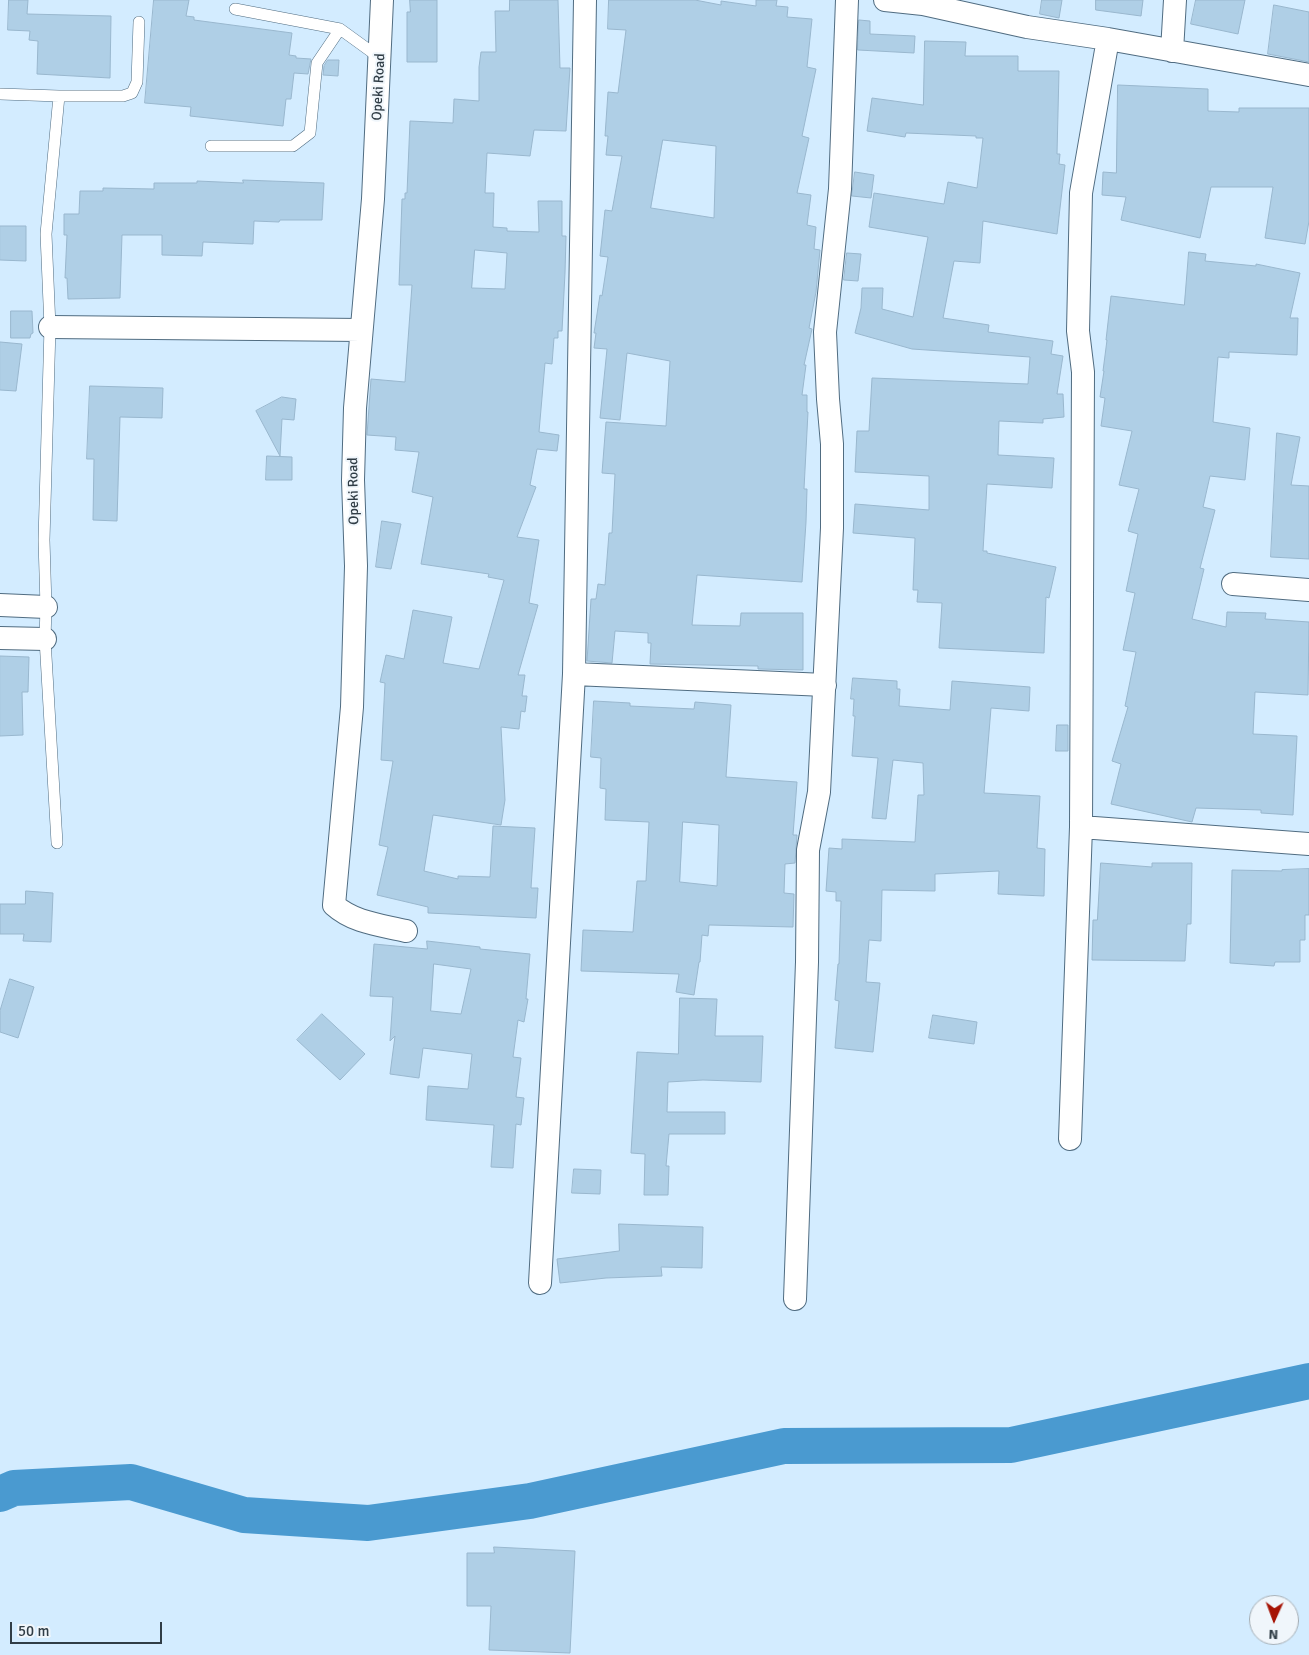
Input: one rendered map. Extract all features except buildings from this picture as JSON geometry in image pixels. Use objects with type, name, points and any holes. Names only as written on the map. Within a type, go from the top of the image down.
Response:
[{"type":"street","name":"Opeki Road","points":[[382,0],[373,199],[360,330],[355,408],[353,480],[356,566],[352,708],[334,905],[343,913],[356,919],[406,931]]},
{"type":"street","points":[[540,1283],[574,674],[585,0]]},
{"type":"street","points":[[796,1299],[807,962],[808,850],[819,792],[833,491],[825,332],[840,189],[847,0]]},
{"type":"street","points":[[885,0],[923,2],[1027,27],[1108,39],[1309,75]]},
{"type":"street","points":[[1172,51],[1176,0]]},
{"type":"street","points":[[1070,1139],[1081,827],[1083,372],[1078,332],[1081,193],[1108,39]]},
{"type":"street","points":[[50,326],[360,330]]},
{"type":"street","points":[[1233,584],[1309,590]]},
{"type":"street","points":[[0,605],[46,608]]},
{"type":"street","points":[[0,638],[45,640]]},
{"type":"street","points":[[574,674],[825,685]]},
{"type":"street","points":[[1081,827],[1309,844]]},
{"type":"lane","points":[[235,9],[340,29],[380,58]]},
{"type":"lane","points":[[0,94],[123,96],[132,93],[137,82],[140,22]]},
{"type":"lane","points":[[211,146],[293,146],[310,133],[317,63],[340,29]]},
{"type":"lane","points":[[57,844],[45,640],[44,540],[50,326],[46,234],[59,96]]},
{"type":"waterway","points":[[0,1494],[14,1488],[131,1482],[244,1515],[368,1523],[530,1501],[784,1446],[1011,1445],[1309,1381]]}]
